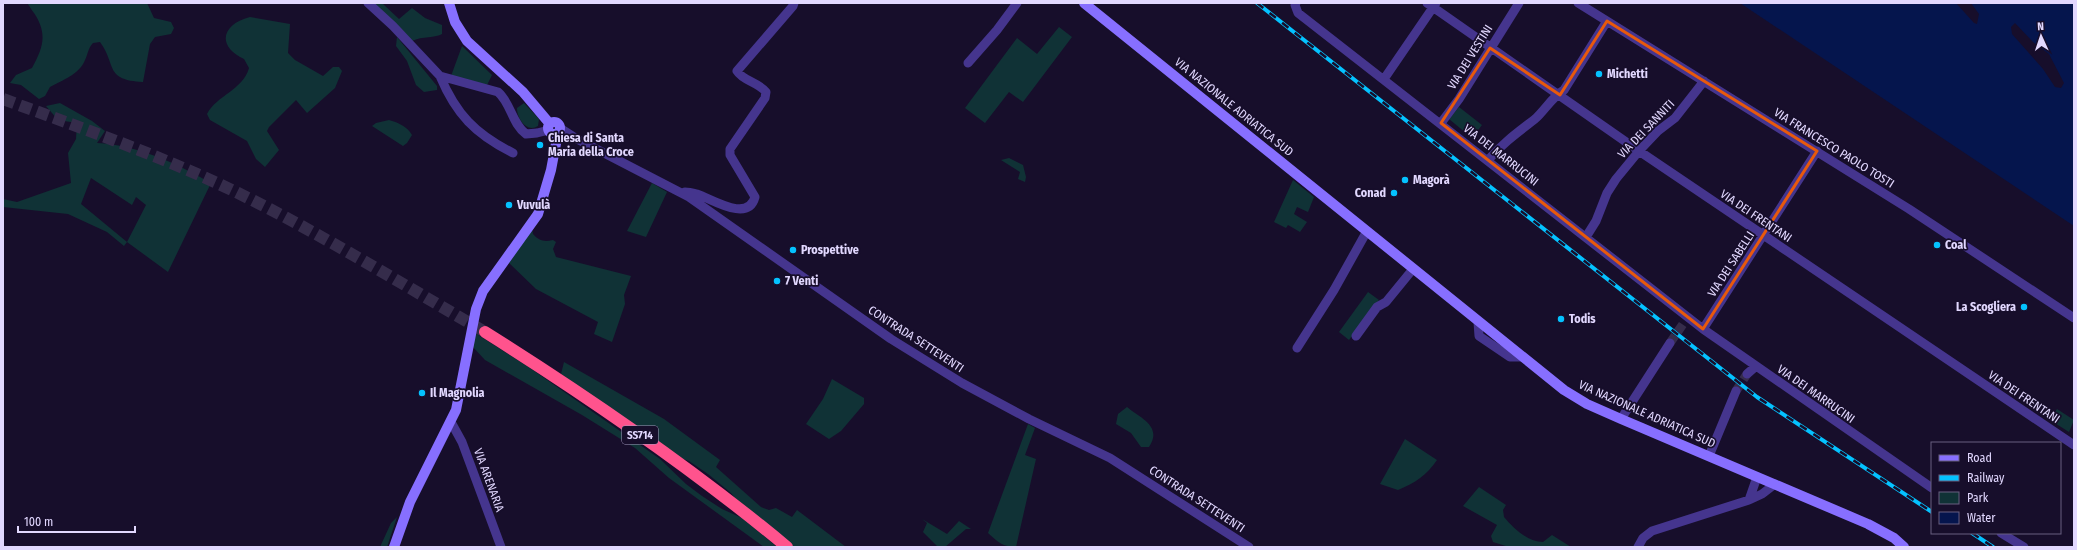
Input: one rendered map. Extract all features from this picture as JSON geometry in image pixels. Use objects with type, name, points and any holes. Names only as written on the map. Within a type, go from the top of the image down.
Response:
[{"type":"highway","name":"SS714","points":[[485,332],[554,376],[665,452],[787,547]]},
{"type":"main road","points":[[394,547],[410,502],[456,410],[476,309],[483,291],[538,214],[551,167],[554,130],[523,92],[467,40],[455,22],[449,3]]},
{"type":"main road","name":"VIA NAZIONALE ADRIATICA SUD","points":[[1084,3],[1521,357],[1564,390],[1587,404],[1621,419],[1868,524],[1894,538],[1904,547]]},
{"type":"street","points":[[368,3],[393,26],[440,76],[450,99],[468,122],[498,145],[513,153]]},
{"type":"street","points":[[678,190],[698,194],[728,208],[739,209],[749,206],[754,202],[755,197],[730,155],[730,149],[765,98],[766,92],[761,86],[739,75],[736,71],[794,3]]},
{"type":"street","points":[[968,63],[997,30],[1017,3]]},
{"type":"street","name":"VIA DEI MARRUCINI","points":[[1296,3],[1295,5],[1298,13],[1586,237],[1685,321],[1702,329],[1931,487]]},
{"type":"street","name":"VIA DEI VESTINI","points":[[1441,123],[1459,99],[1519,3]]},
{"type":"street","name":"VIA FRANCESCO PAOLO TOSTI","points":[[1578,3],[1967,246],[2074,318]]},
{"type":"street","points":[[1384,79],[1432,4]]},
{"type":"street","name":"VIA DEI FRENTANI","points":[[1432,4],[1490,48],[1558,93],[1639,151],[2074,445]]},
{"type":"street","points":[[1488,160],[1500,145],[1535,118],[1558,93],[1564,90],[1607,21]]},
{"type":"street","points":[[440,76],[498,92],[504,98],[519,128],[526,134],[554,130]]},
{"type":"street","name":"VIA DEI SANNITI","points":[[1586,237],[1596,221],[1607,193],[1616,179],[1639,151],[1675,118],[1704,81]]},
{"type":"street","name":"CONTRADA SETTEVENTI","points":[[554,130],[567,137],[577,139],[678,190],[891,339],[962,383],[1029,419],[1110,458],[1249,547]]},
{"type":"street","name":"VIA DEI SABELLI","points":[[1702,329],[1764,236],[1817,151]]},
{"type":"street","points":[[1297,348],[1334,290],[1367,231]]},
{"type":"street","points":[[1356,336],[1377,307],[1386,302],[1413,269]]},
{"type":"street","points":[[1621,419],[1670,343]]},
{"type":"street","points":[[1748,374],[1755,367]]},
{"type":"street","points":[[1709,456],[1736,391]]},
{"type":"street","name":"VIA ARENARIA","points":[[451,422],[462,442],[501,547]]},
{"type":"street","points":[[1749,500],[1757,477]]},
{"type":"street","points":[[1638,547],[1643,538],[1652,531],[1749,500],[1762,494],[1775,484]]},
{"type":"street","points":[[2004,534],[2024,547]]},
{"type":"highlighted area","points":[[1607,21],[1817,151],[1703,329],[1441,123],[1490,48],[1560,95]]},
{"type":"green space","points":[[27,3],[147,3],[154,18],[171,22],[174,28],[171,34],[155,37],[150,44],[143,82],[131,81],[117,75],[113,70],[100,42],[93,43],[79,70],[50,87],[45,96],[39,99],[21,85],[10,83],[16,75],[32,68],[41,47],[41,28],[34,13]]},
{"type":"green space","points":[[374,3],[382,3],[399,19],[412,8],[425,18],[442,25],[442,34],[412,41]]},
{"type":"green space","points":[[250,17],[290,24],[288,53],[295,60],[323,76],[333,67],[339,67],[342,71],[335,88],[307,113],[296,100],[269,127],[267,131],[279,150],[265,167],[256,159],[247,141],[210,120],[207,114],[211,107],[236,87],[246,76],[249,68],[244,59],[235,54],[229,48],[226,42],[226,36],[228,30],[233,25]]},
{"type":"green space","points":[[1059,27],[1072,37],[1023,102],[1009,92],[985,123],[965,108],[1017,38],[1037,54]]},
{"type":"green space","points":[[397,37],[437,86],[437,90],[424,92],[416,85],[407,61],[396,46]]},
{"type":"green space","points":[[462,46],[492,75],[487,85],[451,76]]},
{"type":"green space","points":[[60,103],[92,121],[105,131],[97,143],[112,144],[142,151],[170,162],[211,183],[168,272],[127,242],[124,246],[107,232],[68,214],[3,207],[3,199],[17,202],[71,183],[68,153],[76,139],[77,123],[58,120],[46,106]],"holes":[[[91,178],[132,205],[136,197],[146,205],[127,242],[81,204]]]},
{"type":"green space","points":[[524,103],[539,119],[538,126],[534,128],[530,128],[523,124],[517,112],[517,108]]},
{"type":"green space","points":[[1459,107],[1482,125],[1472,138],[1449,119]]},
{"type":"green space","points":[[389,120],[402,125],[412,135],[403,146],[372,126],[376,123]]},
{"type":"green space","points":[[1009,158],[1023,165],[1026,177],[1025,182],[1018,179],[1020,172],[1001,160]]},
{"type":"green space","points":[[1293,180],[1314,197],[1308,212],[1297,207],[1294,214],[1307,222],[1300,232],[1288,225],[1286,228],[1274,222]]},
{"type":"green space","points":[[652,183],[667,192],[646,237],[627,231]]},
{"type":"green space","points":[[532,228],[533,234],[540,240],[553,240],[556,242],[553,249],[556,257],[631,276],[624,295],[625,304],[612,342],[594,334],[598,322],[536,289],[508,262]]},
{"type":"green space","points":[[1368,292],[1379,300],[1349,340],[1339,332]]},
{"type":"green space","points":[[475,333],[530,368],[660,459],[686,484],[722,509],[742,518],[777,547],[764,547],[669,478],[635,448],[582,415],[485,360],[472,346]]},
{"type":"green space","points":[[564,362],[664,419],[720,460],[716,467],[761,507],[769,510],[776,508],[792,517],[797,510],[846,547],[793,547],[742,506],[731,493],[708,474],[689,461],[677,457],[561,374]]},
{"type":"green space","points":[[832,379],[864,398],[864,404],[841,431],[829,439],[806,424],[823,399]]},
{"type":"green space","points":[[1127,407],[1148,423],[1152,428],[1153,440],[1149,447],[1141,447],[1131,433],[1116,424],[1118,414]]},
{"type":"green space","points":[[2057,409],[2074,420],[2069,432],[2050,420]]},
{"type":"green space","points":[[1028,424],[1035,428],[1025,455],[1036,459],[1016,547],[1011,547],[1001,543],[988,533]]},
{"type":"green space","points":[[1405,439],[1437,460],[1420,478],[1398,490],[1380,484]]},
{"type":"green space","points":[[1479,487],[1506,505],[1503,510],[1504,517],[1521,534],[1532,540],[1543,542],[1552,535],[1571,547],[1509,547],[1493,542],[1491,536],[1497,525],[1463,506]]},
{"type":"green space","points":[[397,517],[387,547],[380,547],[391,523]]},
{"type":"green space","points":[[922,519],[947,534],[959,521],[971,529],[966,529],[945,547],[938,547],[923,532],[927,523]]},
{"type":"water","points":[[1740,3],[2074,3],[2074,226]]},
{"type":"pier","points":[[1956,3],[1971,3],[1979,14],[1977,24],[1974,23]]},
{"type":"pier","points":[[2015,23],[2033,42],[2049,54],[2064,83],[2061,88],[2055,87],[2043,69],[2012,34],[2011,27]]},
{"type":"tunnel","points":[[3,99],[149,154],[234,191],[329,241],[485,332]]},
{"type":"tunnel","points":[[1670,343],[1683,324]]},
{"type":"tunnel","points":[[1736,391],[1747,374]]},
{"type":"railway","points":[[1257,3],[1757,397],[1931,511]]},
{"type":"railway","points":[[1974,534],[1993,547]]},
{"type":"place","name":"Michetti","points":[[1599,74]]},
{"type":"place","name":"Chiesa di Santa Maria della Croce","points":[[540,145]]},
{"type":"place","name":"Magorà","points":[[1405,180]]},
{"type":"place","name":"Conad","points":[[1394,193]]},
{"type":"place","name":"Vuvulà","points":[[509,205]]},
{"type":"place","name":"Coal","points":[[1937,245]]},
{"type":"place","name":"Prospettive","points":[[793,250]]},
{"type":"place","name":"7 Venti","points":[[777,281]]},
{"type":"place","name":"La Scogliera","points":[[2024,307]]},
{"type":"place","name":"Todis","points":[[1561,319]]},
{"type":"place","name":"Il Magnolia","points":[[422,393]]}]
